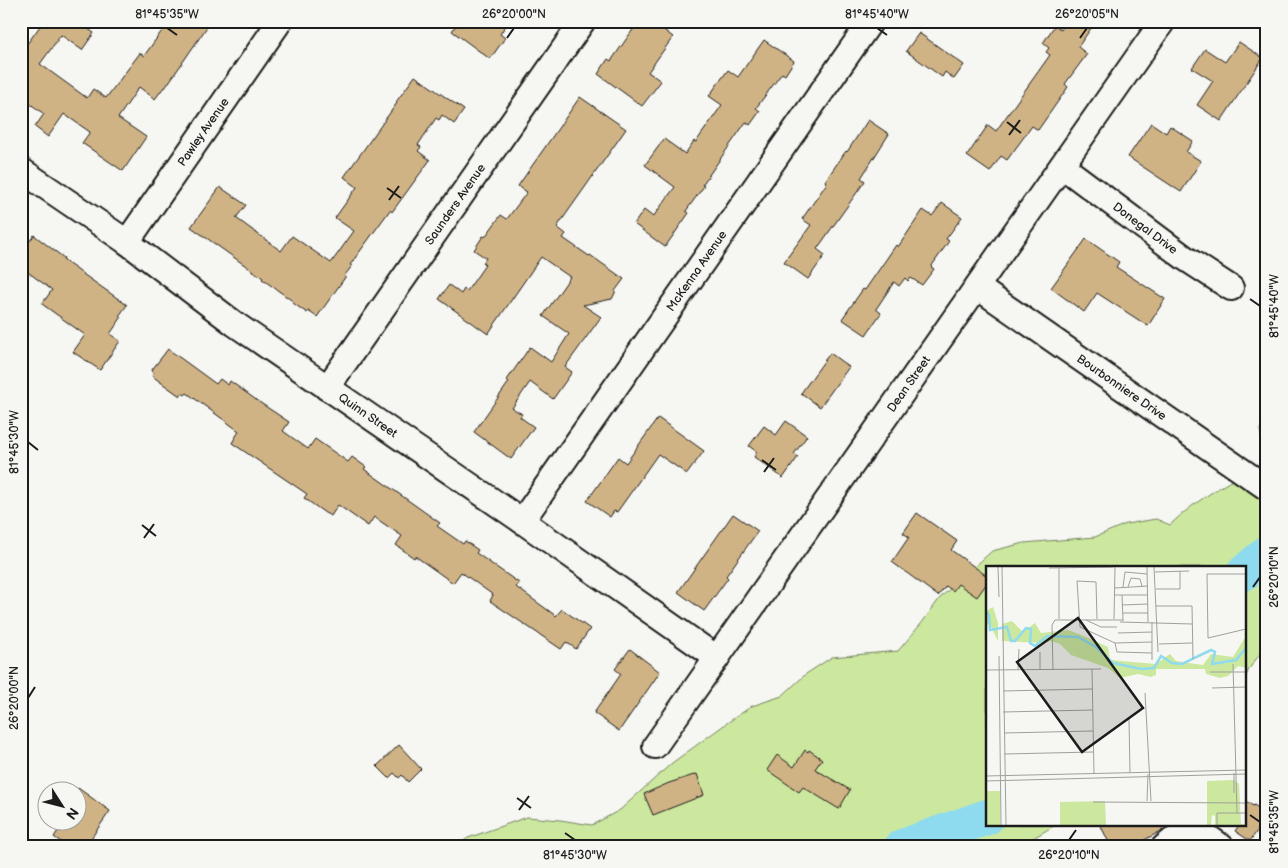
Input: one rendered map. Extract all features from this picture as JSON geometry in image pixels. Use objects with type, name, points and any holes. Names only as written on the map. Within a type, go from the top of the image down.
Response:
[{"type":"street","name":"Pawley Avenue","points":[[127,242],[280,21]]},
{"type":"street","name":"Saunders Avenue","points":[[328,388],[583,21]]},
{"type":"street","name":"McKenna Avenue","points":[[522,521],[871,21]]},
{"type":"street","name":"Dean Street","points":[[655,746],[1163,21]]},
{"type":"street","name":"Donegal Drive","points":[[1062,166],[1185,258],[1231,288]]},
{"type":"street","name":"Quinn Street","points":[[21,170],[127,242],[235,324],[522,521],[717,658]]},
{"type":"street","name":"Bourbonniere Drive","points":[[977,287],[1260,484]]},
{"type":"street","points":[[1164,847],[1184,831],[1213,841]]},
{"type":"green space","points":[[1267,413],[1267,644],[1246,676],[1246,566],[986,566],[986,826],[1054,826],[1018,847],[455,847],[468,838],[527,817],[592,825],[620,810],[672,763],[727,723],[752,706],[782,696],[806,674],[832,657],[898,651],[940,598],[992,551],[1024,543],[1095,537],[1126,524],[1156,519],[1170,525],[1192,506],[1228,482],[1266,461],[1260,430]]},
{"type":"building","points":[[42,21],[77,21],[94,33],[82,50],[61,35],[40,64],[87,98],[93,89],[106,98],[140,53],[144,56],[169,21],[211,21],[165,88],[155,99],[139,87],[118,118],[146,137],[123,171],[82,143],[90,132],[64,114],[48,137],[35,127],[44,114],[21,97],[21,40],[27,44]]},
{"type":"building","points":[[459,21],[509,21],[500,34],[505,38],[490,59],[452,31]]},
{"type":"building","points":[[639,21],[673,21],[665,31],[673,37],[648,72],[661,81],[642,106],[598,74],[608,59],[611,61]]},
{"type":"building","points":[[1067,21],[1096,21],[1078,47],[1087,54],[1065,84],[1068,87],[1038,130],[1032,126],[1007,160],[1001,156],[990,172],[967,156],[988,125],[996,131],[1050,55],[1046,52],[1049,48],[1043,43],[1055,25],[1061,30]]},
{"type":"building","points":[[919,33],[964,65],[954,79],[945,72],[942,77],[906,51]]},
{"type":"building","points":[[764,40],[794,61],[785,75],[782,73],[756,108],[760,111],[750,125],[746,122],[702,185],[704,186],[686,211],[689,213],[665,247],[634,224],[644,210],[653,217],[675,187],[645,165],[664,139],[685,154],[694,141],[696,142],[722,105],[709,96],[728,70],[738,77]]},
{"type":"building","points":[[1239,42],[1263,58],[1221,121],[1197,105],[1213,81],[1192,68],[1205,49],[1225,62]]},
{"type":"building","points":[[415,76],[464,110],[454,124],[442,115],[439,120],[436,118],[418,145],[421,147],[418,151],[430,160],[392,212],[390,210],[350,265],[352,266],[346,276],[317,317],[308,311],[307,313],[293,303],[263,278],[191,227],[220,187],[246,205],[236,218],[281,251],[292,236],[331,263],[354,231],[335,218],[357,187],[344,177]]},
{"type":"building","points":[[580,97],[626,129],[557,227],[566,234],[563,238],[624,279],[615,291],[612,299],[583,305],[601,317],[565,367],[572,372],[553,399],[530,382],[512,408],[522,414],[520,417],[534,427],[511,459],[474,432],[509,382],[507,380],[530,347],[551,362],[569,334],[543,316],[570,277],[541,257],[488,334],[439,299],[449,285],[461,294],[464,289],[467,291],[485,265],[483,263],[486,258],[474,250],[501,215],[507,219],[527,192],[518,186]]},
{"type":"building","points":[[868,120],[889,134],[861,178],[865,181],[817,249],[825,255],[808,279],[784,262],[811,225],[802,219],[827,183],[825,181]]},
{"type":"building","points":[[1151,123],[1166,133],[1170,126],[1193,141],[1186,152],[1201,161],[1181,192],[1128,157]]},
{"type":"building","points":[[942,203],[962,217],[946,239],[949,241],[931,267],[934,269],[922,285],[911,278],[908,281],[905,278],[899,286],[894,282],[876,309],[881,313],[866,335],[842,319],[896,245],[898,247],[923,210],[932,216]]},
{"type":"building","points":[[21,235],[30,241],[34,235],[64,258],[63,260],[127,305],[110,334],[120,341],[100,370],[73,352],[85,335],[42,304],[52,290],[21,267]]},
{"type":"building","points":[[1086,239],[1119,262],[1116,267],[1165,299],[1148,326],[1097,293],[1084,312],[1051,288]]},
{"type":"building","points":[[168,349],[216,384],[220,379],[228,385],[230,381],[289,422],[283,431],[308,449],[315,439],[348,462],[352,457],[366,467],[364,469],[440,523],[437,526],[463,544],[465,541],[478,550],[476,553],[519,583],[516,587],[556,616],[562,609],[590,629],[576,649],[566,642],[561,649],[490,601],[493,595],[461,572],[453,583],[415,556],[414,558],[396,545],[402,536],[374,517],[368,526],[338,505],[331,516],[325,513],[304,498],[307,494],[232,443],[239,431],[187,393],[185,395],[182,393],[180,396],[152,376],[154,373],[151,371]]},
{"type":"building","points":[[830,353],[849,367],[820,407],[801,393]]},
{"type":"building","points":[[658,418],[704,451],[687,474],[658,454],[617,512],[614,511],[610,517],[587,501],[618,457],[626,463]]},
{"type":"building","points":[[786,421],[807,436],[794,454],[798,457],[783,478],[754,457],[757,452],[749,446],[764,426],[776,435]]},
{"type":"building","points":[[917,513],[957,541],[951,550],[986,575],[986,584],[977,597],[958,584],[953,591],[946,586],[938,596],[892,562],[909,537],[903,533]]},
{"type":"building","points":[[733,514],[758,531],[704,611],[678,592]]},
{"type":"building","points":[[630,649],[660,672],[619,731],[594,713],[621,674],[615,669]]},
{"type":"building","points":[[399,745],[421,769],[408,782],[402,775],[399,778],[394,773],[389,778],[377,766]]},
{"type":"building","points":[[805,750],[808,752],[809,750],[822,759],[815,769],[850,790],[839,809],[803,787],[799,792],[767,770],[777,755],[794,767]]},
{"type":"building","points":[[697,774],[704,795],[653,815],[644,794]]},
{"type":"building","points":[[88,795],[110,811],[85,847],[68,847],[54,837],[59,830],[88,830]]},
{"type":"building","points":[[1246,801],[1267,814],[1267,817],[1250,841],[1235,831],[1239,826],[1246,826]]},
{"type":"building","points":[[1101,826],[1168,826],[1131,847],[1111,847]]},
{"type":"waterway","points":[[1246,571],[1267,553]]},
{"type":"waterway","points":[[902,847],[986,817]]}]
